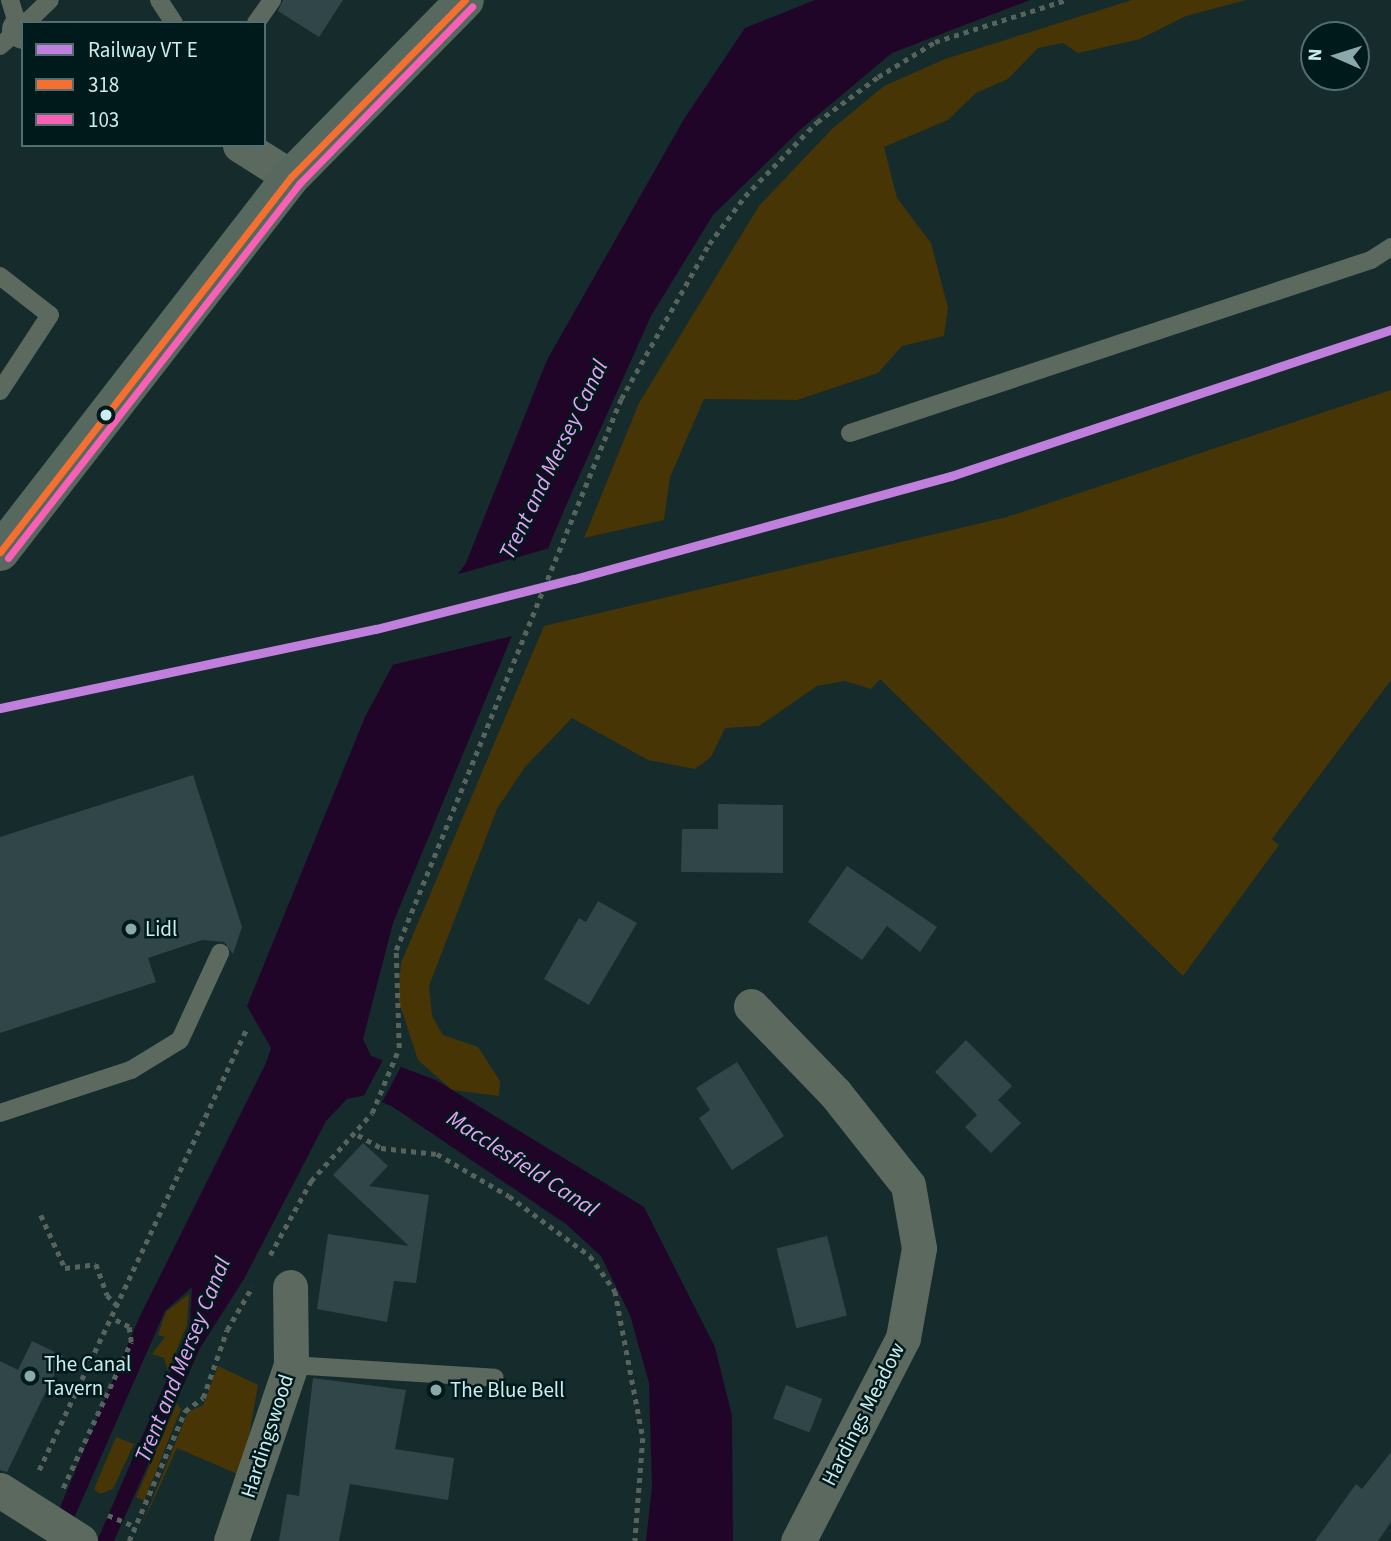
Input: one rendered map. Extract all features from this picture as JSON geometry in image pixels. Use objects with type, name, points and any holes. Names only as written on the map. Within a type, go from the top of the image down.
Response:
[{"type":"main road","points":[[0,552],[291,177],[424,35],[465,0]]},
{"type":"street","points":[[243,147],[291,177]]},
{"type":"street","name":"Hardings Meadow","points":[[751,1006],[835,1093],[908,1185],[919,1248],[904,1338],[798,1541]]},
{"type":"street","name":"Hardingswood","points":[[231,1541],[290,1365],[275,1280]]},
{"type":"street","points":[[19,1503],[80,1541]]},
{"type":"lane","points":[[19,22],[50,0]]},
{"type":"lane","points":[[159,0],[173,21]]},
{"type":"lane","points":[[257,21],[272,0]]},
{"type":"lane","points":[[850,433],[1371,260],[1391,247]]},
{"type":"lane","points":[[0,276],[50,315],[0,391]]},
{"type":"lane","points":[[0,1114],[131,1070],[180,1040],[220,953]]},
{"type":"lane","points":[[290,1365],[495,1378]]},
{"type":"path","points":[[265,1264],[311,1181],[358,1135],[372,1113],[399,1048],[396,950],[621,399],[709,244],[745,196],[817,122],[878,77],[935,42],[1066,0]]},
{"type":"path","points":[[19,1503],[115,1320],[247,1027]]},
{"type":"path","points":[[358,1135],[381,1147],[438,1154],[560,1230],[590,1255],[615,1292],[636,1382],[643,1438],[635,1541]]},
{"type":"path","points":[[41,1215],[65,1268],[96,1264],[120,1308]]},
{"type":"path","points":[[129,1541],[185,1411],[203,1398],[227,1330],[275,1280]]},
{"type":"path","points":[[66,1491],[131,1342],[130,1327],[115,1320]]},
{"type":"path","points":[[107,1515],[136,1527]]},
{"type":"shaded area","points":[[1132,0],[1246,0],[1186,16],[1140,39],[1078,53],[1063,43],[1038,48],[1008,79],[976,93],[948,120],[884,147],[897,198],[931,243],[948,308],[944,336],[902,346],[878,373],[797,400],[704,399],[670,477],[664,520],[584,538],[639,403],[759,206],[832,129],[884,86],[945,59]]},
{"type":"shaded area","points":[[1391,390],[1391,680],[1272,839],[1279,845],[1183,976],[880,679],[871,689],[845,681],[817,686],[759,726],[725,728],[711,757],[695,769],[648,760],[572,718],[525,767],[497,809],[429,986],[432,1016],[443,1035],[478,1047],[500,1081],[499,1096],[452,1090],[418,1060],[398,999],[401,963],[544,626],[1007,517]]},
{"type":"shaded area","points":[[189,1294],[187,1325],[168,1371],[164,1358],[152,1354],[165,1337],[158,1335],[166,1312]]},
{"type":"shaded area","points":[[218,1366],[258,1385],[242,1476],[177,1448],[139,1532],[188,1412],[203,1405]]},
{"type":"shaded area","points":[[177,1403],[181,1409],[144,1501],[136,1497]]},
{"type":"shaded area","points":[[116,1437],[134,1444],[113,1489],[100,1494],[94,1489]]},
{"type":"water","points":[[815,0],[1030,0],[892,53],[801,129],[713,215],[651,316],[564,510],[393,923],[363,1039],[371,1056],[436,1080],[644,1207],[715,1347],[732,1416],[733,1541],[646,1541],[652,1487],[649,1383],[630,1315],[601,1256],[566,1224],[393,1107],[366,1095],[347,1099],[326,1121],[244,1279],[200,1348],[114,1541],[97,1541],[190,1326],[192,1287],[165,1311],[64,1541],[46,1541],[139,1318],[266,1063],[271,1048],[247,1006],[365,717],[396,659],[466,563],[547,360],[684,119],[745,28]]},
{"type":"pier","points":[[553,547],[520,634],[388,666],[452,576]]},
{"type":"pier","points":[[384,1058],[401,1067],[380,1106],[363,1097]]},
{"type":"building","points":[[283,0],[343,0],[319,37],[278,11]]},
{"type":"building","points":[[193,775],[242,927],[233,954],[224,942],[202,940],[148,958],[156,982],[0,1033],[0,837]]},
{"type":"building","points":[[718,804],[783,805],[783,873],[681,872],[682,829],[718,829]]},
{"type":"building","points":[[847,866],[937,927],[920,952],[887,926],[862,960],[808,922]]},
{"type":"building","points":[[598,901],[637,923],[589,1005],[544,979],[579,918],[586,922]]},
{"type":"building","points":[[966,1040],[1012,1086],[998,1100],[1021,1123],[991,1153],[965,1127],[977,1115],[935,1072]]},
{"type":"building","points":[[737,1062],[784,1136],[732,1170],[699,1118],[710,1110],[696,1088]]},
{"type":"building","points":[[363,1143],[388,1166],[369,1186],[429,1195],[416,1283],[394,1281],[387,1322],[317,1309],[328,1234],[409,1246],[333,1175]]},
{"type":"building","points":[[827,1236],[847,1316],[796,1328],[777,1249]]},
{"type":"building","points":[[32,1341],[63,1356],[7,1472],[0,1470],[0,1361],[18,1370]]},
{"type":"building","points":[[313,1378],[406,1390],[395,1449],[454,1458],[448,1500],[350,1484],[339,1541],[279,1541],[287,1494],[299,1496]]},
{"type":"building","points":[[786,1385],[822,1399],[810,1433],[773,1419]]},
{"type":"building","points":[[1391,1452],[1391,1522],[1378,1541],[1315,1541],[1356,1484],[1362,1489]]},
{"type":"transit line","name":"318","points":[[0,552],[291,177],[465,0]]},
{"type":"transit line","name":"103","points":[[8,558],[299,184],[472,7]]},
{"type":"transit line","points":[[0,708],[376,629],[574,579],[951,476],[1391,330]]},
{"type":"place","name":"Lidl","points":[[131,929]]},
{"type":"place","name":"The Canal Tavern","points":[[30,1376]]},
{"type":"place","name":"The Blue Bell","points":[[436,1390]]},
{"type":"water label","name":"Trent and Mersey Canal","points":[[554,460]]},
{"type":"water label","name":"Macclesfield Canal","points":[[522,1164]]},
{"type":"water label","name":"Trent and Mersey Canal","points":[[183,1360]]}]
